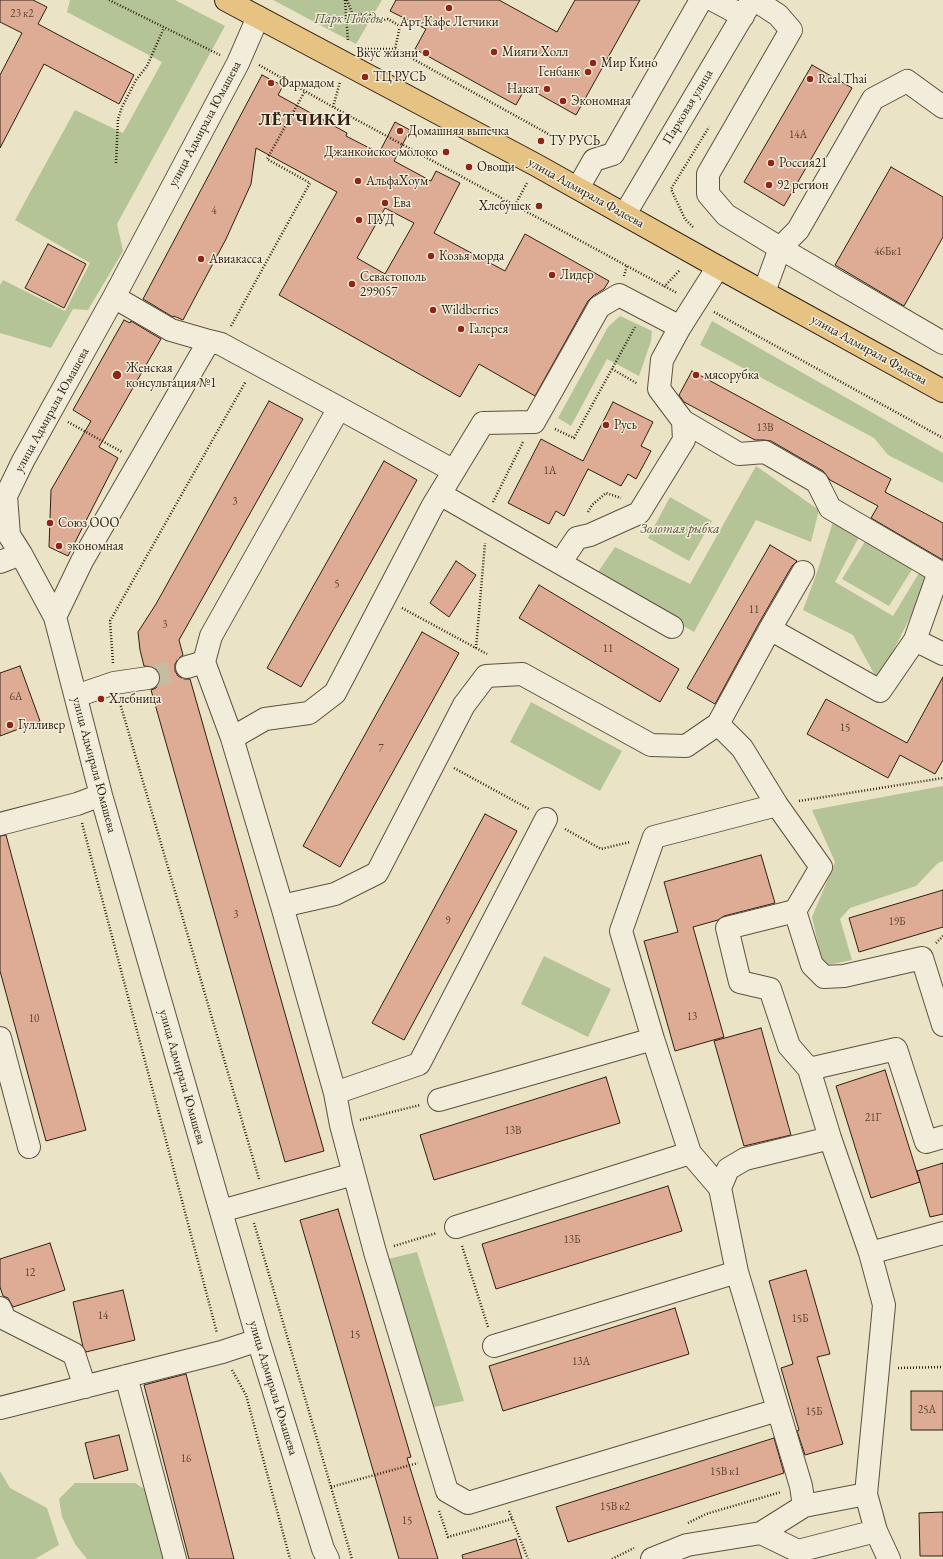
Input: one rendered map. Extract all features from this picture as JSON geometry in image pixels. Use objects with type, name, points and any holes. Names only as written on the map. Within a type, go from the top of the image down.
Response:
[{"type":"main road","name":"улица Адмирала Фадеева","points":[[226,0],[578,188],[943,391]]},
{"type":"street","points":[[578,188],[594,160],[613,154],[701,0]]},
{"type":"street","points":[[713,0],[750,5],[778,15],[791,30],[708,174],[708,194],[726,215],[943,343]]},
{"type":"street","name":"Парковая улица","points":[[625,214],[654,163],[750,5]]},
{"type":"street","name":"улица Адмирала Юмашева","points":[[258,17],[238,63],[114,297],[23,461],[6,496],[4,528],[21,554],[55,618],[101,795],[258,1340],[323,1549],[328,1559]]},
{"type":"street","points":[[764,292],[780,248],[798,230],[873,99],[907,80],[943,107]]},
{"type":"street","points":[[718,267],[680,327],[662,360],[659,389],[683,421],[739,454],[765,452],[817,482],[830,508],[939,572],[914,640],[880,691],[770,629]]},
{"type":"street","points":[[232,738],[266,719],[309,712],[335,694],[384,598],[440,494],[483,423],[534,422],[599,307],[619,295],[680,327]]},
{"type":"street","points":[[114,297],[171,330],[215,342],[454,471]]},
{"type":"street","points":[[55,618],[82,561],[139,461],[215,342]]},
{"type":"street","points":[[339,408],[196,665],[232,738],[282,906],[335,1093],[341,1125],[375,1252],[447,1491],[468,1503],[778,1410]]},
{"type":"street","points":[[560,563],[577,538],[590,535],[639,513],[684,440],[683,421]]},
{"type":"street","points":[[440,494],[672,627]]},
{"type":"street","points":[[0,562],[21,554]]},
{"type":"street","points":[[282,906],[335,894],[377,873],[464,705],[486,676],[522,674],[651,745],[686,746],[718,724],[803,572]]},
{"type":"street","points":[[914,640],[943,654]]},
{"type":"street","points":[[76,696],[114,683],[148,678]]},
{"type":"street","points":[[718,724],[742,748],[777,805],[821,867],[795,911],[726,928],[740,982],[770,989],[789,1046],[809,1069],[830,1138],[870,1253],[884,1305],[866,1494],[876,1532],[889,1559]]},
{"type":"street","points":[[0,824],[77,804],[101,795]]},
{"type":"street","points":[[777,805],[654,837],[621,931],[653,1039],[690,1153],[720,1188],[737,1272],[802,1496]]},
{"type":"street","points":[[335,1093],[419,1064],[546,819]]},
{"type":"street","points":[[795,911],[812,965],[824,977],[844,976],[922,958],[943,1025]]},
{"type":"street","points":[[0,1038],[29,1146]]},
{"type":"street","points":[[439,1100],[653,1039]]},
{"type":"street","points":[[809,1069],[896,1049],[926,1142],[943,1137]]},
{"type":"street","points":[[720,1188],[728,1169],[745,1159],[830,1138]]},
{"type":"street","points":[[456,1227],[690,1153]]},
{"type":"street","points":[[221,1211],[354,1174]]},
{"type":"street","points":[[870,1253],[943,1233]]},
{"type":"street","points":[[494,1346],[737,1272]]},
{"type":"street","points":[[0,1308],[5,1319],[74,1354],[85,1386]]},
{"type":"street","points":[[0,1408],[222,1352],[258,1340]]},
{"type":"street","points":[[126,1376],[175,1559]]},
{"type":"street","points":[[645,1553],[687,1544],[761,1534],[802,1496],[866,1494]]},
{"type":"street","points":[[761,1534],[797,1555],[876,1532]]},
{"type":"path","points":[[109,0],[238,63],[260,65],[333,107],[664,287],[697,302],[943,438]]},
{"type":"path","points":[[346,0],[348,44]]},
{"type":"path","points":[[346,0],[353,15],[369,14],[377,22],[388,19],[400,26],[395,49]]},
{"type":"path","points":[[116,163],[118,119],[122,107],[136,80],[147,66],[164,28]]},
{"type":"path","points":[[359,48],[395,49],[552,136]]},
{"type":"path","points":[[333,107],[340,80]]},
{"type":"path","points":[[215,342],[310,183],[267,159],[305,91]]},
{"type":"path","points":[[515,205],[528,180]]},
{"type":"path","points":[[619,295],[627,266]]},
{"type":"path","points":[[664,287],[682,267]]},
{"type":"path","points":[[551,427],[574,438],[637,323]]},
{"type":"path","points":[[256,363],[110,621],[114,683],[256,1201],[331,1487],[352,1559]]},
{"type":"path","points":[[612,369],[644,387]]},
{"type":"path","points":[[66,420],[139,461]]},
{"type":"path","points":[[476,648],[485,552],[485,520],[526,437]]},
{"type":"path","points":[[585,517],[592,505],[606,492],[628,501]]},
{"type":"path","points":[[384,598],[489,656]]},
{"type":"path","points":[[436,758],[601,848],[654,837]]},
{"type":"path","points":[[777,805],[943,778]]},
{"type":"path","points":[[77,804],[222,1352],[246,1395],[290,1559]]},
{"type":"path","points":[[341,1125],[439,1100]]},
{"type":"path","points":[[375,1252],[456,1227],[494,1346]]},
{"type":"path","points":[[878,1368],[943,1367]]},
{"type":"path","points":[[331,1487],[422,1462]]},
{"type":"path","points":[[501,1492],[528,1559]]},
{"type":"path","points":[[686,1524],[706,1514],[802,1496]]},
{"type":"path","points":[[612,1559],[645,1553]]},
{"type":"green space","points":[[70,0],[175,0],[225,26],[117,224],[123,251],[88,310],[73,309],[51,348],[0,333],[0,285],[3,280],[65,311],[90,263],[15,220],[75,110],[123,133],[162,62],[67,12]]},
{"type":"green space","name":"Парк Победы","points":[[273,0],[382,0],[356,44]]},
{"type":"green space","points":[[620,316],[652,331],[651,341],[639,376],[607,359],[571,426],[558,418],[608,327]]},
{"type":"green space","points":[[712,321],[943,453],[943,483],[888,455],[874,438],[700,345]]},
{"type":"green space","points":[[756,466],[819,510],[811,542],[756,520],[694,632],[596,575],[615,547],[690,584]]},
{"type":"green space","name":"Золотая рыбка","points":[[670,497],[712,521],[689,561],[648,538]]},
{"type":"green space","points":[[833,522],[859,537],[835,582],[893,616],[919,573],[929,580],[878,681],[853,635],[803,610]]},
{"type":"green space","points":[[866,540],[913,568],[889,606],[842,579]]},
{"type":"green space","points":[[531,702],[622,751],[600,791],[510,742]]},
{"type":"green space","points":[[943,786],[943,861],[938,863],[916,886],[850,908],[840,919],[852,960],[823,966],[812,917],[835,862],[812,810]]},
{"type":"green space","points":[[544,956],[611,989],[588,1037],[521,1004]]},
{"type":"green space","points":[[417,1252],[464,1401],[430,1408],[388,1259]]},
{"type":"green space","points":[[0,1471],[10,1488],[47,1508],[59,1545],[35,1559],[0,1559]]},
{"type":"green space","points":[[75,1483],[135,1483],[149,1492],[164,1559],[87,1559],[75,1544],[62,1517],[59,1499]]},
{"type":"building","points":[[0,0],[33,0],[47,7],[38,24],[134,75],[119,104],[44,64],[0,148],[0,75],[22,33],[0,22]]},
{"type":"building","points":[[396,0],[499,0],[557,32],[575,0],[640,0],[576,115],[526,87],[516,105],[415,49],[426,29],[390,11]]},
{"type":"building","points":[[812,65],[852,88],[784,206],[744,182]]},
{"type":"building","name":"Галерея","points":[[262,75],[283,86],[278,95],[347,133],[346,136],[379,153],[395,122],[410,130],[394,161],[431,181],[436,171],[460,183],[434,233],[505,271],[525,234],[609,281],[604,289],[588,301],[535,396],[479,364],[460,397],[279,295],[337,192],[256,148],[251,184],[226,239],[183,320],[174,316],[173,317],[143,299]],"holes":[[[385,208],[414,223],[385,274],[357,258]]]},
{"type":"building","points":[[891,167],[943,197],[943,237],[904,306],[835,265]]},
{"type":"building","points":[[48,244],[86,264],[64,308],[25,288]]},
{"type":"building","points":[[124,320],[130,323],[131,321],[161,339],[99,447],[118,458],[68,556],[49,547],[51,490],[91,421],[73,410]]},
{"type":"building","points":[[692,371],[891,479],[885,492],[943,523],[943,560],[871,518],[878,506],[830,480],[823,471],[771,441],[755,440],[684,402],[679,395]]},
{"type":"building","points":[[269,401],[303,419],[179,640],[183,655],[175,664],[175,671],[178,676],[184,679],[190,679],[324,1151],[285,1162],[151,690],[156,688],[159,683],[160,676],[158,670],[153,667],[144,666],[138,632],[156,604]]},
{"type":"building","points":[[613,402],[653,422],[641,446],[651,451],[636,479],[628,474],[621,486],[588,469],[564,516],[556,511],[549,524],[508,503],[541,439],[583,461]]},
{"type":"building","points":[[384,461],[417,480],[301,687],[267,668]]},
{"type":"building","points":[[770,545],[797,561],[792,566],[759,623],[715,704],[687,688]]},
{"type":"building","points":[[456,561],[476,575],[449,617],[430,603]]},
{"type":"building","points":[[539,585],[679,669],[660,702],[519,618]]},
{"type":"building","points":[[422,632],[459,653],[340,867],[303,846]]},
{"type":"building","points":[[20,666],[40,721],[0,736],[0,673]]},
{"type":"building","points":[[943,677],[943,760],[935,774],[900,755],[888,778],[807,734],[826,699],[907,743]]},
{"type":"building","points":[[485,814],[517,831],[404,1040],[372,1023]]},
{"type":"building","points":[[6,835],[86,1130],[46,1141],[0,971],[0,836]]},
{"type":"building","points":[[761,855],[775,903],[724,916],[718,920],[693,927],[724,1037],[675,1051],[644,941],[678,932],[664,882]]},
{"type":"building","points":[[943,890],[943,927],[859,952],[849,918]]},
{"type":"building","points":[[761,1028],[791,1135],[744,1146],[714,1041]]},
{"type":"building","points":[[885,1070],[920,1182],[871,1198],[836,1086]]},
{"type":"building","points":[[606,1077],[620,1123],[434,1180],[420,1135]]},
{"type":"building","points":[[943,1163],[943,1214],[930,1217],[917,1171]]},
{"type":"building","points":[[668,1186],[682,1231],[496,1289],[482,1244]]},
{"type":"building","points":[[338,1209],[411,1457],[407,1458],[438,1559],[399,1559],[300,1220]]},
{"type":"building","points":[[50,1243],[65,1290],[13,1307],[8,1298],[3,1296],[0,1287],[0,1259]]},
{"type":"building","points":[[806,1270],[830,1354],[817,1357],[843,1444],[805,1455],[797,1431],[799,1430],[781,1368],[793,1364],[769,1281]]},
{"type":"building","points":[[123,1290],[135,1340],[86,1352],[83,1347],[73,1302]]},
{"type":"building","points":[[675,1308],[689,1354],[503,1411],[489,1366]]},
{"type":"building","points":[[186,1374],[234,1559],[189,1559],[144,1385]]},
{"type":"building","points":[[911,1391],[943,1391],[943,1430],[911,1430]]},
{"type":"building","points":[[119,1435],[128,1470],[94,1479],[85,1443]]},
{"type":"building","points":[[774,1438],[784,1473],[568,1542],[556,1507]]},
{"type":"building","points":[[943,1512],[943,1556],[920,1556],[919,1513]]},
{"type":"building","points":[[516,1539],[522,1559],[463,1559],[462,1555]]},
{"type":"tunnel","points":[[148,678],[187,667]]},
{"type":"place","name":"Арт-Кафе Летчики","points":[[449,8]]},
{"type":"place","name":"Мияги Холл","points":[[494,52]]},
{"type":"place","name":"Вкус жизни","points":[[426,53]]},
{"type":"place","name":"Мир Кино","points":[[593,63]]},
{"type":"place","name":"Генбанк","points":[[588,72]]},
{"type":"place","name":"ТЦ РУСЬ","points":[[365,77]]},
{"type":"place","name":"Real Thai","points":[[810,79]]},
{"type":"place","name":"Фармадом","points":[[271,83]]},
{"type":"place","name":"Накат","points":[[547,89]]},
{"type":"place","name":"Экономная","points":[[563,101]]},
{"type":"place","name":"Домашняя выпечка","points":[[400,131]]},
{"type":"place","name":"ТУ РУСЬ","points":[[541,141]]},
{"type":"place","name":"Джанкойское молоко","points":[[446,152]]},
{"type":"place","name":"Россия21","points":[[771,163]]},
{"type":"place","name":"Овощи","points":[[469,167]]},
{"type":"place","name":"АльфаХоум","points":[[358,181]]},
{"type":"place","name":"92 регион","points":[[769,185]]},
{"type":"place","name":"Ева","points":[[385,203]]},
{"type":"place","name":"Хлебушек","points":[[539,206]]},
{"type":"place","name":"ПУД","points":[[359,220]]},
{"type":"place","name":"Козья морда","points":[[431,256]]},
{"type":"place","name":"Авиакасса","points":[[201,259]]},
{"type":"place","name":"Лидер","points":[[552,275]]},
{"type":"place","name":"Севастополь 299057","points":[[352,284]]},
{"type":"place","name":"Wildberries","points":[[433,310]]},
{"type":"place","name":"Галерея","points":[[461,329]]},
{"type":"place","name":"Женская консультация №1","points":[[117,375]]},
{"type":"place","name":"мясорубка","points":[[696,375]]},
{"type":"place","name":"Русь","points":[[606,425]]},
{"type":"place","name":"Союз ООО","points":[[50,523]]},
{"type":"place","name":"экономная","points":[[59,546]]},
{"type":"place","name":"Хлебница","points":[[101,699]]},
{"type":"place","name":"Гулливер","points":[[10,725]]},
{"type":"district","name":"ЛЁТЧИКИ","points":[[305,120]]}]
